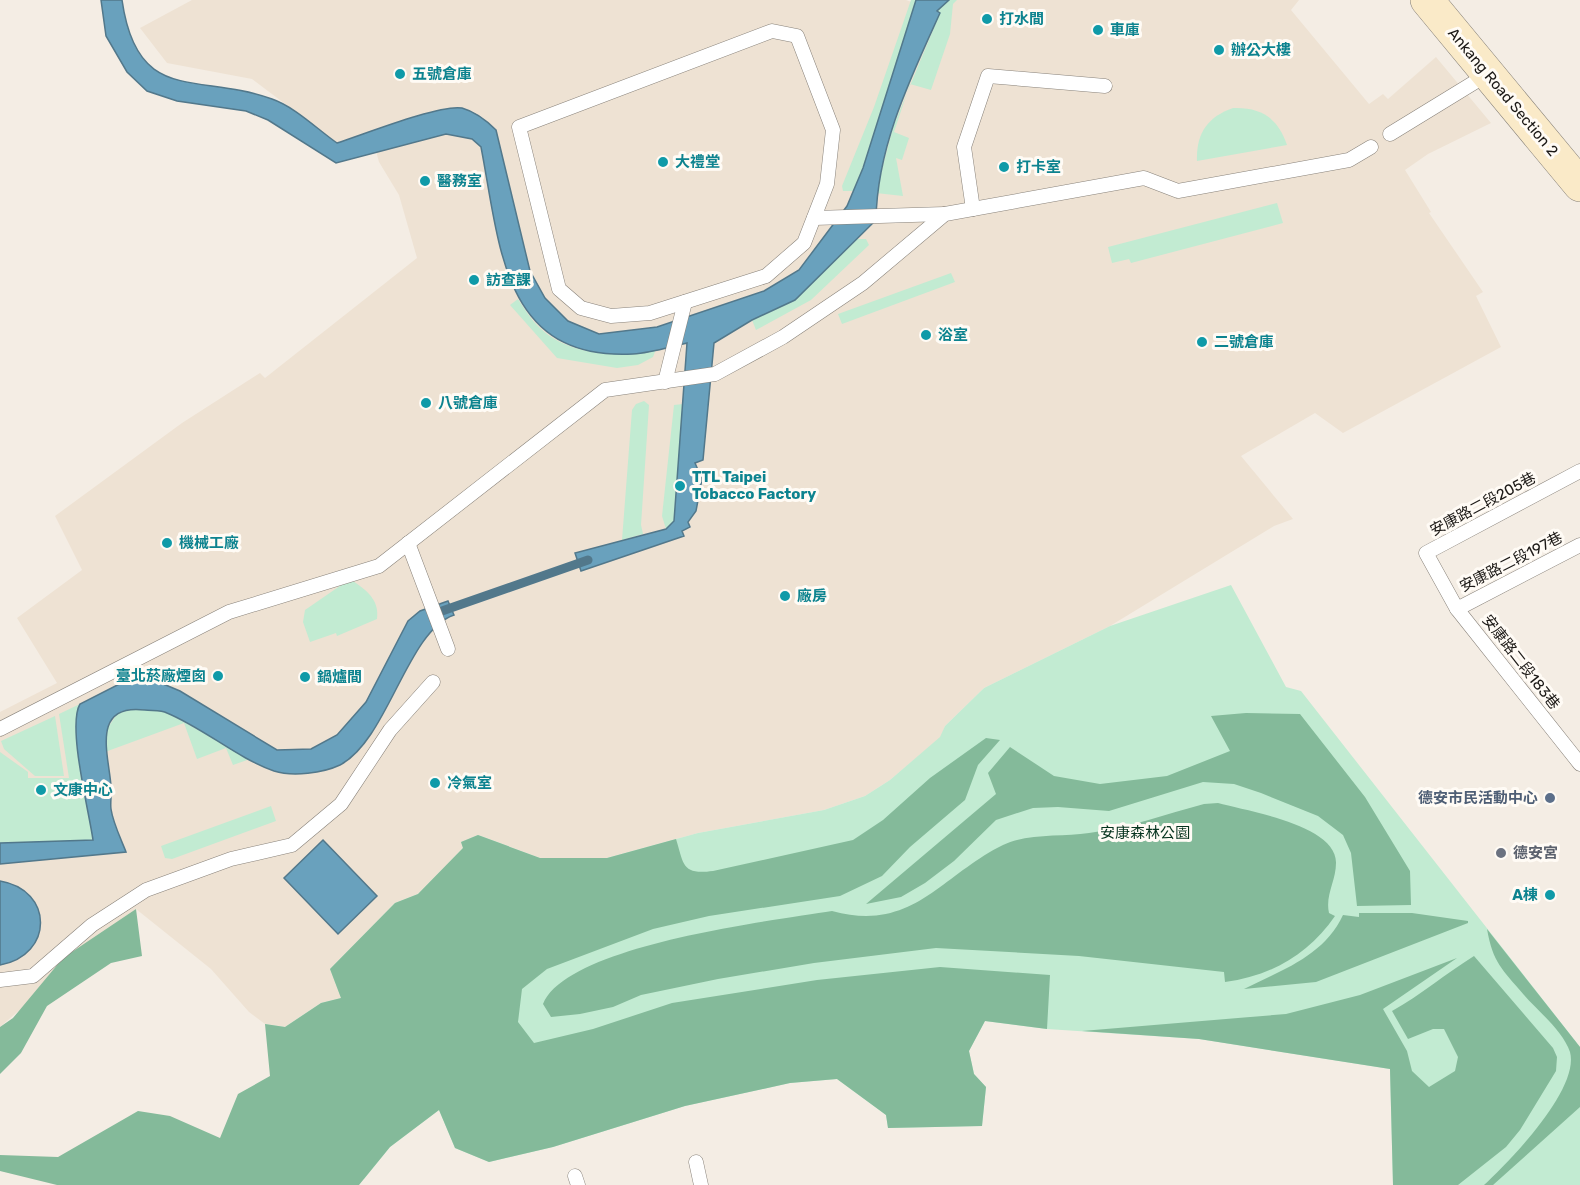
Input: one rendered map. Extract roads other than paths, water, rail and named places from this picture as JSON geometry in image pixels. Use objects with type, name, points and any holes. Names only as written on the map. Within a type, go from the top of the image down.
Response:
[{"type":"main road","name":"Ankang Road Section 2","points":[[1427,0],[1580,185]]},
{"type":"lane","points":[[772,31],[797,36],[833,130],[827,184],[804,243],[766,276],[683,308],[611,316],[581,308],[559,289],[519,127],[772,31]]},
{"type":"lane","points":[[1390,134],[1488,74]]},
{"type":"lane","points":[[973,209],[964,147],[988,76],[1105,86]]},
{"type":"lane","points":[[814,218],[945,214],[1144,178],[1178,191],[1349,160],[1371,147]]},
{"type":"lane","points":[[0,729],[228,612],[379,566],[605,390],[716,374],[783,337],[863,283],[945,214]]},
{"type":"lane","points":[[672,381],[672,354],[683,308]]},
{"type":"lane","name":"安康路二段205巷","points":[[1457,609],[1426,553],[1580,471]]},
{"type":"lane","points":[[408,543],[448,649]]},
{"type":"lane","name":"安康路二段197巷","points":[[1457,609],[1580,545]]},
{"type":"lane","name":"安康路二段183巷","points":[[1457,609],[1580,765]]},
{"type":"lane","points":[[0,980],[33,976],[92,925],[146,890],[231,859],[292,845],[342,804],[390,730],[433,682]]},
{"type":"lane","points":[[696,1162],[701,1185]]},
{"type":"water","points":[[101,0],[122,0],[130,34],[141,56],[157,71],[175,79],[245,91],[272,99],[297,113],[337,143],[401,121],[451,108],[462,108],[480,117],[496,130],[530,271],[545,298],[568,321],[599,334],[657,327],[764,291],[799,270],[847,206],[863,168],[916,0],[949,0],[937,11],[940,13],[897,114],[882,166],[876,220],[795,300],[752,320],[714,343],[703,460],[695,463],[702,479],[696,511],[688,522],[690,527],[682,531],[684,536],[581,571],[575,553],[666,529],[674,521],[687,343],[633,354],[590,351],[557,338],[532,317],[515,290],[503,257],[494,222],[481,147],[472,139],[446,134],[336,163],[268,120],[246,111],[177,101],[147,91],[127,72],[106,36]]},
{"type":"water","points":[[448,601],[454,615],[438,625],[423,642],[371,733],[357,752],[340,765],[308,773],[290,774],[274,771],[247,759],[195,727],[167,713],[128,710],[116,715],[110,723],[106,747],[111,809],[126,852],[0,864],[0,843],[93,840],[77,749],[77,715],[80,704],[131,678],[161,683],[180,691],[277,750],[311,749],[337,735],[366,702],[408,621],[420,611]]},
{"type":"water","points":[[323,840],[377,896],[338,934],[284,878]]},
{"type":"water","points":[[0,881],[18,887],[30,897],[38,909],[40,923],[38,936],[30,949],[18,959],[0,965]]},
{"type":"waterway","points":[[442,611],[588,560]]},
{"type":"place","name":"打水間","points":[[987,19]]},
{"type":"place","name":"車庫","points":[[1098,30]]},
{"type":"place","name":"辦公大樓","points":[[1219,50]]},
{"type":"place","name":"五號倉庫","points":[[400,74]]},
{"type":"place","name":"大禮堂","points":[[663,162]]},
{"type":"place","name":"打卡室","points":[[1004,167]]},
{"type":"place","name":"醫務室","points":[[425,181]]},
{"type":"place","name":"訪查課","points":[[474,280]]},
{"type":"place","name":"浴室","points":[[926,335]]},
{"type":"place","name":"二號倉庫","points":[[1202,342]]},
{"type":"place","name":"八號倉庫","points":[[426,403]]},
{"type":"place","name":"TTL Taipei Tobacco Factory","points":[[680,486]]},
{"type":"place","name":"機械工廠","points":[[167,543]]},
{"type":"place","name":"廠房","points":[[785,596]]},
{"type":"place","name":"臺北菸廠煙囪","points":[[218,676]]},
{"type":"place","name":"鍋爐間","points":[[305,677]]},
{"type":"place","name":"冷氣室","points":[[435,783]]},
{"type":"place","name":"文康中心","points":[[41,790]]},
{"type":"place","name":"德安市民活動中心","points":[[1550,798]]},
{"type":"place","name":"德安宮","points":[[1501,853]]},
{"type":"place","name":"A棟","points":[[1550,895]]},
{"type":"park label","name":"安康森林公園","points":[[1145,833]]}]
